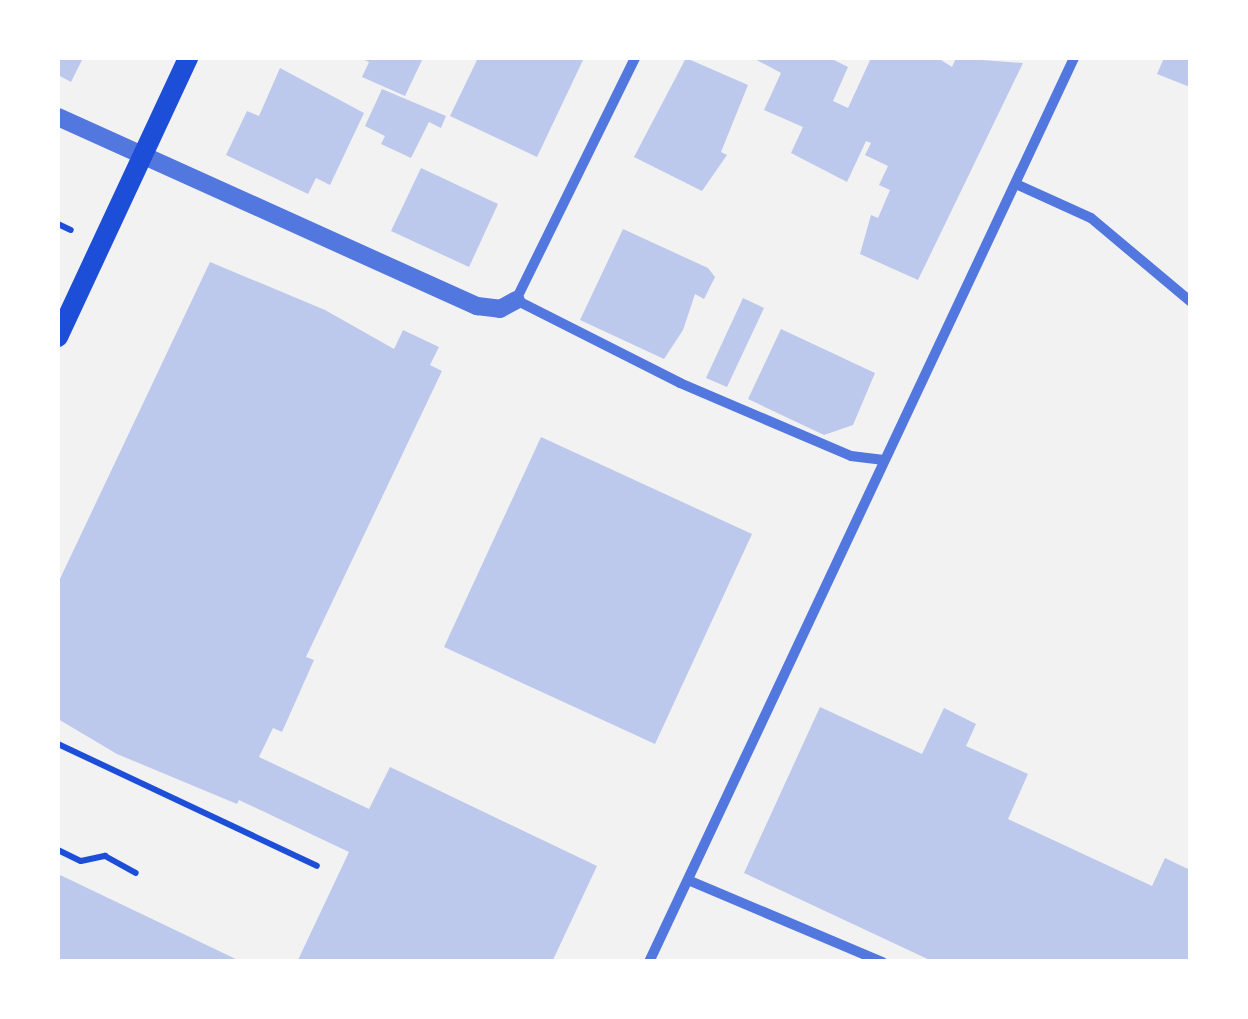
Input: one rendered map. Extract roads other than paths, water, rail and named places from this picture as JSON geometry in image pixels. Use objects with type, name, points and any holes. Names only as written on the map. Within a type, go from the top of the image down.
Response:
[{"type":"main road","points":[[58,337],[188,58]]},
{"type":"street","points":[[58,118],[477,306],[500,309],[516,300],[635,58]]},
{"type":"street","points":[[649,962],[1074,58]]},
{"type":"street","points":[[1016,184],[1090,218],[1190,301]]},
{"type":"street","points":[[516,300],[680,384],[851,456],[884,460]]},
{"type":"street","points":[[688,880],[882,962]]}]
